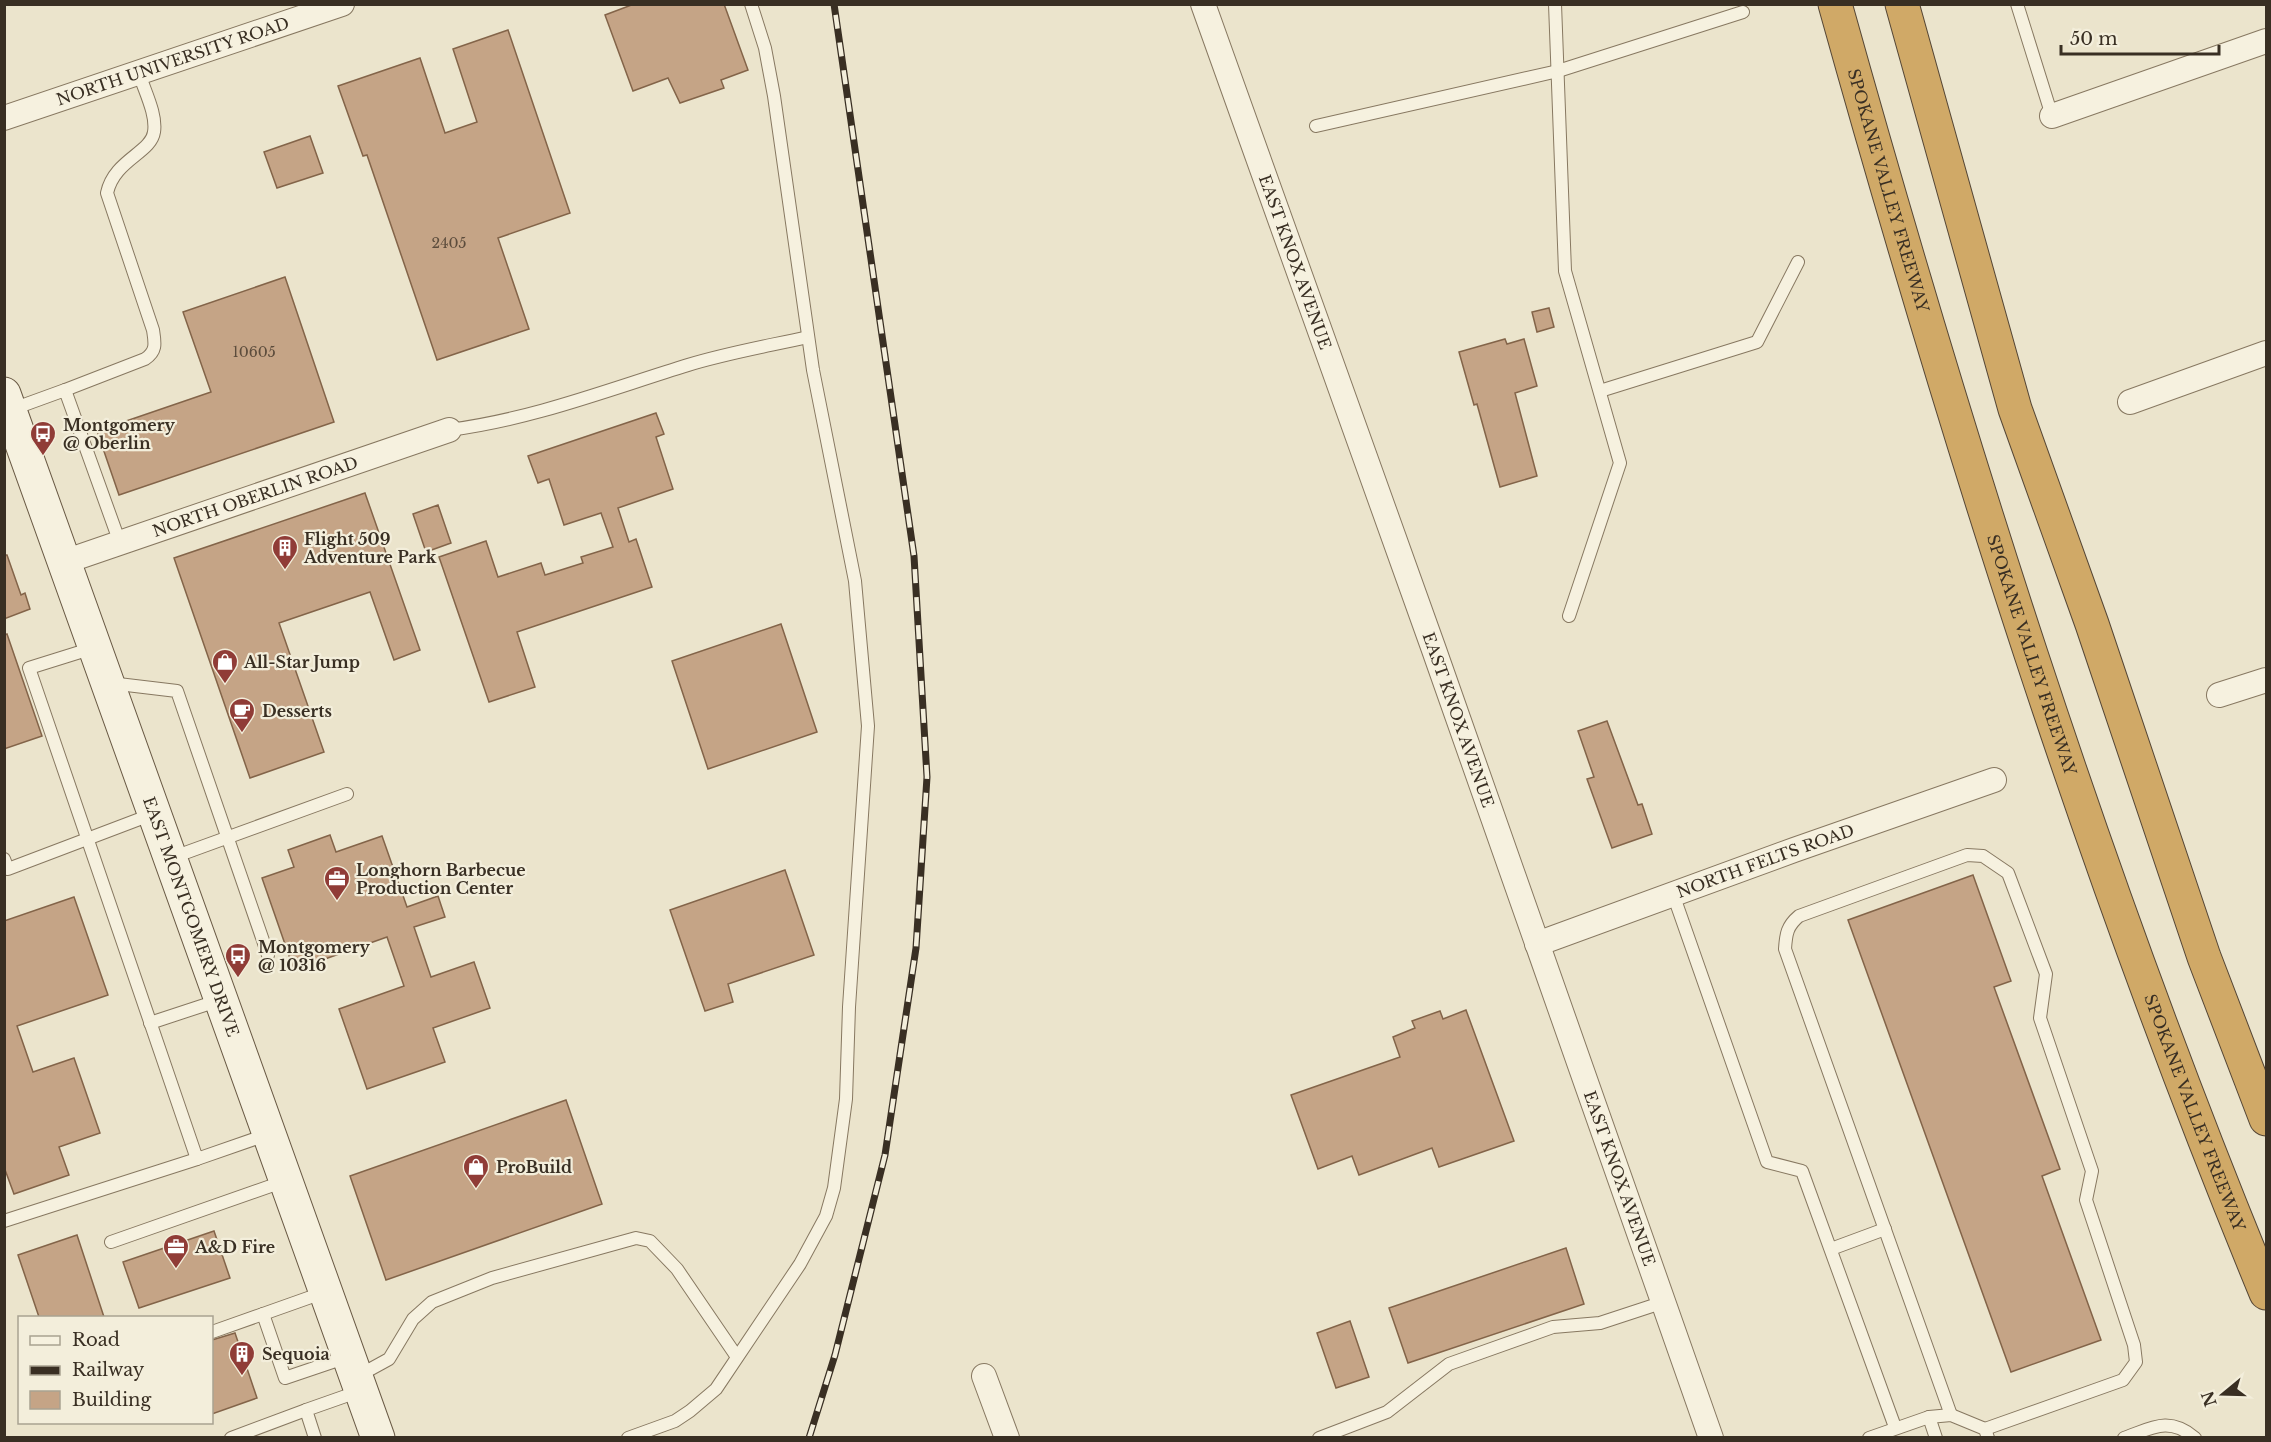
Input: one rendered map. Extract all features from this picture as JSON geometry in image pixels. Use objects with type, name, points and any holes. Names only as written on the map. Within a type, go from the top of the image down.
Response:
[{"type":"highway","name":"SPOKANE VALLEY FREEWAY","points":[[1835,4],[1935,354],[2070,772],[2174,1060],[2266,1293]]},
{"type":"highway","points":[[1902,4],[2015,409],[2092,624],[2204,957],[2266,1119]]},
{"type":"main road","name":"EAST MONTGOMERY DRIVE","points":[[7,402],[378,1437]]},
{"type":"street","name":"NORTH UNIVERSITY ROAD","points":[[4,118],[342,4]]},
{"type":"street","name":"EAST KNOX AVENUE","points":[[1203,4],[1712,1437]]},
{"type":"street","points":[[2052,116],[2266,41]]},
{"type":"street","points":[[2130,402],[2266,353]]},
{"type":"street","name":"NORTH OBERLIN ROAD","points":[[64,562],[449,430]]},
{"type":"street","points":[[2219,695],[2266,680]]},
{"type":"street","name":"NORTH FELTS ROAD","points":[[1537,944],[1994,780]]},
{"type":"street","points":[[984,1376],[1006,1437]]},
{"type":"lane","points":[[628,1437],[675,1421],[716,1389],[800,1264],[826,1216],[834,1188],[846,1099],[850,996],[868,726],[855,581],[808,337],[774,96],[765,48],[751,4]]},
{"type":"lane","points":[[1555,4],[1566,271],[1620,463],[1569,616]]},
{"type":"lane","points":[[2017,4],[2052,116]]},
{"type":"lane","points":[[1316,126],[1558,71],[1743,12]]},
{"type":"lane","points":[[7,402],[65,390],[145,359],[152,354],[155,345],[153,330],[107,193],[115,173],[150,142],[154,132],[154,120],[139,73]]},
{"type":"lane","points":[[1600,391],[1757,342],[1798,262]]},
{"type":"lane","points":[[449,430],[498,424],[531,416],[691,364],[808,337]]},
{"type":"lane","points":[[65,390],[120,543]]},
{"type":"lane","points":[[94,647],[29,668],[197,1159]]},
{"type":"lane","points":[[107,683],[177,691],[268,955]]},
{"type":"lane","points":[[170,859],[347,795]]},
{"type":"lane","points":[[4,859],[8,869],[154,814]]},
{"type":"lane","points":[[1869,1437],[1929,1417],[1951,1415],[1987,1433],[2123,1380],[2136,1362],[2134,1345],[2086,1200],[2092,1171],[2040,1017],[2046,974],[2008,873],[1983,856],[1967,855],[1799,916],[1790,924],[1786,933],[1785,949],[1951,1415]]},
{"type":"lane","points":[[1674,894],[1767,1162],[1802,1171],[1895,1427]]},
{"type":"lane","points":[[150,1023],[221,1000]]},
{"type":"lane","points":[[4,1221],[269,1134]]},
{"type":"lane","points":[[111,1242],[286,1181]]},
{"type":"lane","points":[[1831,1250],[1885,1229]]},
{"type":"lane","points":[[231,1437],[306,1410],[356,1374],[389,1359],[421,1309],[438,1299],[492,1278],[636,1238],[650,1241],[676,1269],[737,1357]]},
{"type":"lane","points":[[213,1332],[326,1292]]},
{"type":"lane","points":[[1320,1437],[1387,1412],[1449,1364],[1553,1328],[1600,1323],[1664,1302]]},
{"type":"lane","points":[[263,1314],[285,1378],[356,1374]]},
{"type":"lane","points":[[306,1410],[315,1437]]},
{"type":"lane","points":[[1929,1417],[1936,1437]]},
{"type":"lane","points":[[2124,1437],[2161,1425],[2173,1425],[2195,1437]]},
{"type":"building","points":[[634,4],[724,4],[748,70],[721,80],[724,88],[680,103],[668,78],[633,91],[605,15]]},
{"type":"building","points":[[508,30],[570,213],[498,238],[529,329],[437,360],[367,155],[363,156],[338,86],[420,58],[445,133],[477,122],[453,49]]},
{"type":"building","points":[[310,136],[323,173],[277,188],[264,152]]},
{"type":"building","points":[[285,277],[334,422],[119,495],[97,431],[211,392],[183,312]]},
{"type":"building","points":[[1549,308],[1554,327],[1537,332],[1532,312]]},
{"type":"building","points":[[1505,339],[1507,344],[1524,339],[1537,386],[1515,393],[1537,476],[1500,487],[1477,404],[1474,405],[1459,352]]},
{"type":"building","points":[[656,413],[664,434],[656,437],[673,489],[618,508],[629,542],[636,539],[652,587],[517,632],[535,687],[489,702],[439,557],[486,541],[498,577],[541,563],[545,575],[583,563],[581,557],[613,547],[601,513],[564,525],[549,479],[538,483],[528,456]]},
{"type":"building","name":"Flight 509 Adventure Park","points":[[365,493],[420,650],[394,660],[370,592],[279,623],[324,752],[250,778],[174,558]]},
{"type":"building","points":[[438,505],[451,543],[426,552],[413,514]]},
{"type":"building","points":[[4,555],[7,555],[21,595],[25,593],[30,609],[4,619]]},
{"type":"building","points":[[781,624],[817,732],[708,769],[672,661]]},
{"type":"building","points":[[7,634],[42,736],[4,749],[4,635]]},
{"type":"building","points":[[1607,721],[1638,805],[1642,804],[1652,834],[1612,848],[1587,779],[1594,777],[1578,731]]},
{"type":"building","points":[[330,835],[336,852],[382,836],[407,907],[438,896],[445,917],[414,927],[431,977],[474,962],[490,1008],[433,1028],[445,1062],[367,1089],[339,1009],[404,986],[387,937],[294,970],[262,878],[294,867],[288,850]]},
{"type":"building","points":[[785,870],[814,955],[728,984],[733,1002],[705,1011],[670,910]]},
{"type":"building","points":[[1973,875],[2011,981],[1994,987],[2060,1169],[2042,1176],[2101,1340],[2011,1372],[1848,920]]},
{"type":"building","points":[[74,897],[108,995],[17,1026],[33,1072],[74,1058],[100,1133],[59,1147],[69,1175],[14,1194],[4,1167],[4,921]]},
{"type":"building","points":[[1466,1010],[1514,1141],[1439,1167],[1432,1148],[1359,1175],[1352,1156],[1318,1169],[1291,1095],[1400,1057],[1393,1037],[1415,1028],[1412,1021],[1440,1011],[1443,1019]]},
{"type":"building","name":"ProBuild","points":[[566,1100],[602,1204],[386,1280],[350,1176]]},
{"type":"building","name":"A&D Fire","points":[[214,1231],[230,1278],[139,1308],[123,1262]]},
{"type":"building","points":[[77,1235],[104,1316],[39,1316],[18,1255]]},
{"type":"building","points":[[1566,1248],[1584,1304],[1408,1363],[1389,1308]]},
{"type":"building","points":[[1350,1321],[1369,1377],[1336,1388],[1317,1333]]},
{"type":"building","name":"Sequoia","points":[[235,1333],[257,1398],[213,1414],[213,1340]]},
{"type":"railway","points":[[809,1438],[835,1355],[885,1155],[916,948],[927,777],[914,556],[834,4]]},
{"type":"place","name":"Montgomery @ Oberlin","points":[[43,457]]},
{"type":"place","name":"Flight 509 Adventure Park","points":[[285,571]]},
{"type":"place","name":"All-Star Jump","points":[[225,685]]},
{"type":"place","name":"Desserts","points":[[242,734]]},
{"type":"place","name":"Longhorn Barbecue Production Center","points":[[337,902]]},
{"type":"place","name":"Montgomery @ 10316","points":[[238,979]]},
{"type":"place","name":"ProBuild","points":[[476,1190]]},
{"type":"place","name":"A&D Fire","points":[[176,1270]]},
{"type":"place","name":"Sequoia","points":[[242,1377]]}]
